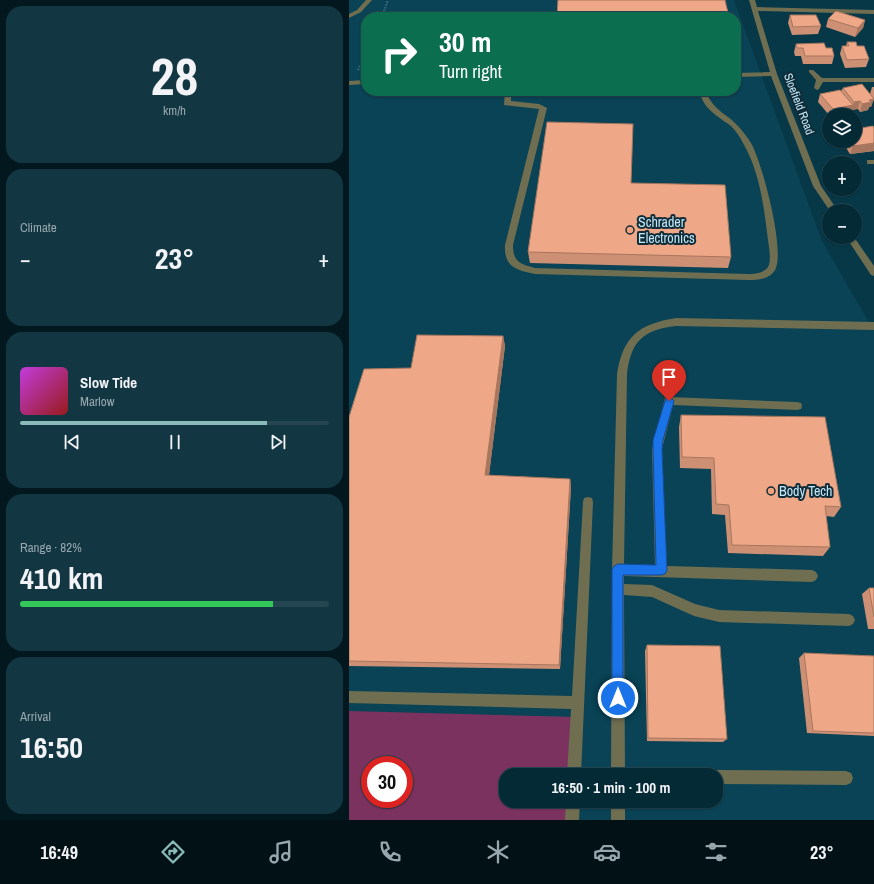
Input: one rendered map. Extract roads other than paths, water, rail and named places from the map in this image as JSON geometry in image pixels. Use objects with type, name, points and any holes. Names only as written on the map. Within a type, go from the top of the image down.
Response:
[{"type":"street","points":[[349,16],[359,11],[369,0]]},
{"type":"street","name":"Sloefield Road","points":[[752,0],[774,74],[817,186],[829,204]]},
{"type":"street","points":[[755,9],[874,12]]},
{"type":"street","points":[[811,71],[820,80],[874,80]]},
{"type":"street","points":[[741,75],[774,74]]},
{"type":"street","points":[[817,88],[820,80]]},
{"type":"street","points":[[349,83],[361,82]]},
{"type":"street","points":[[507,96],[507,104],[537,106],[543,108],[509,245],[508,253],[510,259],[515,265],[535,271],[749,277],[763,275],[772,269],[774,260],[766,195],[757,166],[741,132],[734,124],[711,108],[705,96]]},
{"type":"street","points":[[855,244],[874,273]]},
{"type":"street","points":[[618,768],[618,570],[622,374],[625,354],[636,336],[643,330],[654,326],[676,322],[874,326]]},
{"type":"street","points":[[661,570],[657,449],[658,440],[669,401],[797,406]]},
{"type":"street","points":[[574,768],[588,502]]},
{"type":"street","points":[[618,570],[661,570],[812,576]]},
{"type":"street","points":[[618,589],[652,591],[694,610],[719,616],[849,620]]},
{"type":"street","points":[[349,698],[577,703]]},
{"type":"street","points":[[723,777],[846,778]]},
{"type":"street","points":[[572,820],[573,808]]},
{"type":"street","points":[[617,808],[617,820]]},
{"type":"place","name":"Schrader Electronics","points":[[630,230]]},
{"type":"place","name":"Body Tech","points":[[771,491]]}]
